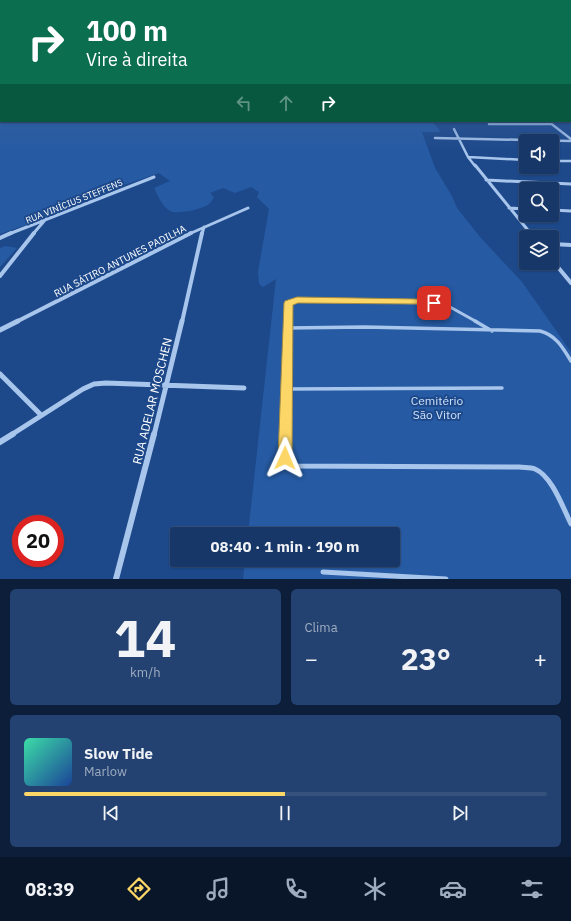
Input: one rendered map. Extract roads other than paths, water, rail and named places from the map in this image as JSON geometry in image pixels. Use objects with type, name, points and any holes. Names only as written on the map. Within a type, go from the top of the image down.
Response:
[{"type":"street","points":[[548,122],[571,140]]},
{"type":"street","points":[[489,124],[551,124]]},
{"type":"street","points":[[454,129],[468,157],[527,230]]},
{"type":"street","points":[[435,138],[571,140]]},
{"type":"street","points":[[468,157],[519,160]]},
{"type":"street","points":[[559,161],[571,162]]},
{"type":"street","name":"RUA VINÍCIUS STEFFENS","points":[[0,238],[154,177]]},
{"type":"street","points":[[486,180],[571,184]]},
{"type":"street","name":"RUA SÁTIRO ANTUNES PADILHA","points":[[0,330],[204,227],[248,208]]},
{"type":"street","points":[[510,208],[519,209]]},
{"type":"street","points":[[559,210],[571,211]]},
{"type":"street","points":[[0,276],[45,220]]},
{"type":"street","name":"RUA ADELAR MOSCHEN","points":[[116,579],[167,385],[204,227]]},
{"type":"street","points":[[559,244],[571,245]]},
{"type":"street","points":[[559,268],[571,283]]},
{"type":"street","points":[[0,374],[41,415]]},
{"type":"street","points":[[0,442],[83,389],[94,384],[106,383],[244,388]]},
{"type":"lane","points":[[492,331],[450,307],[434,303],[291,301],[288,303],[287,328],[285,458],[289,466],[519,467],[534,469],[549,481],[571,524]]},
{"type":"lane","points":[[287,328],[365,327],[547,332],[554,336],[571,361]]},
{"type":"lane","points":[[286,389],[502,388]]},
{"type":"lane","points":[[323,572],[446,579]]},
{"type":"park label","name":"Cemitério São Vitor","points":[[437,407]]}]
